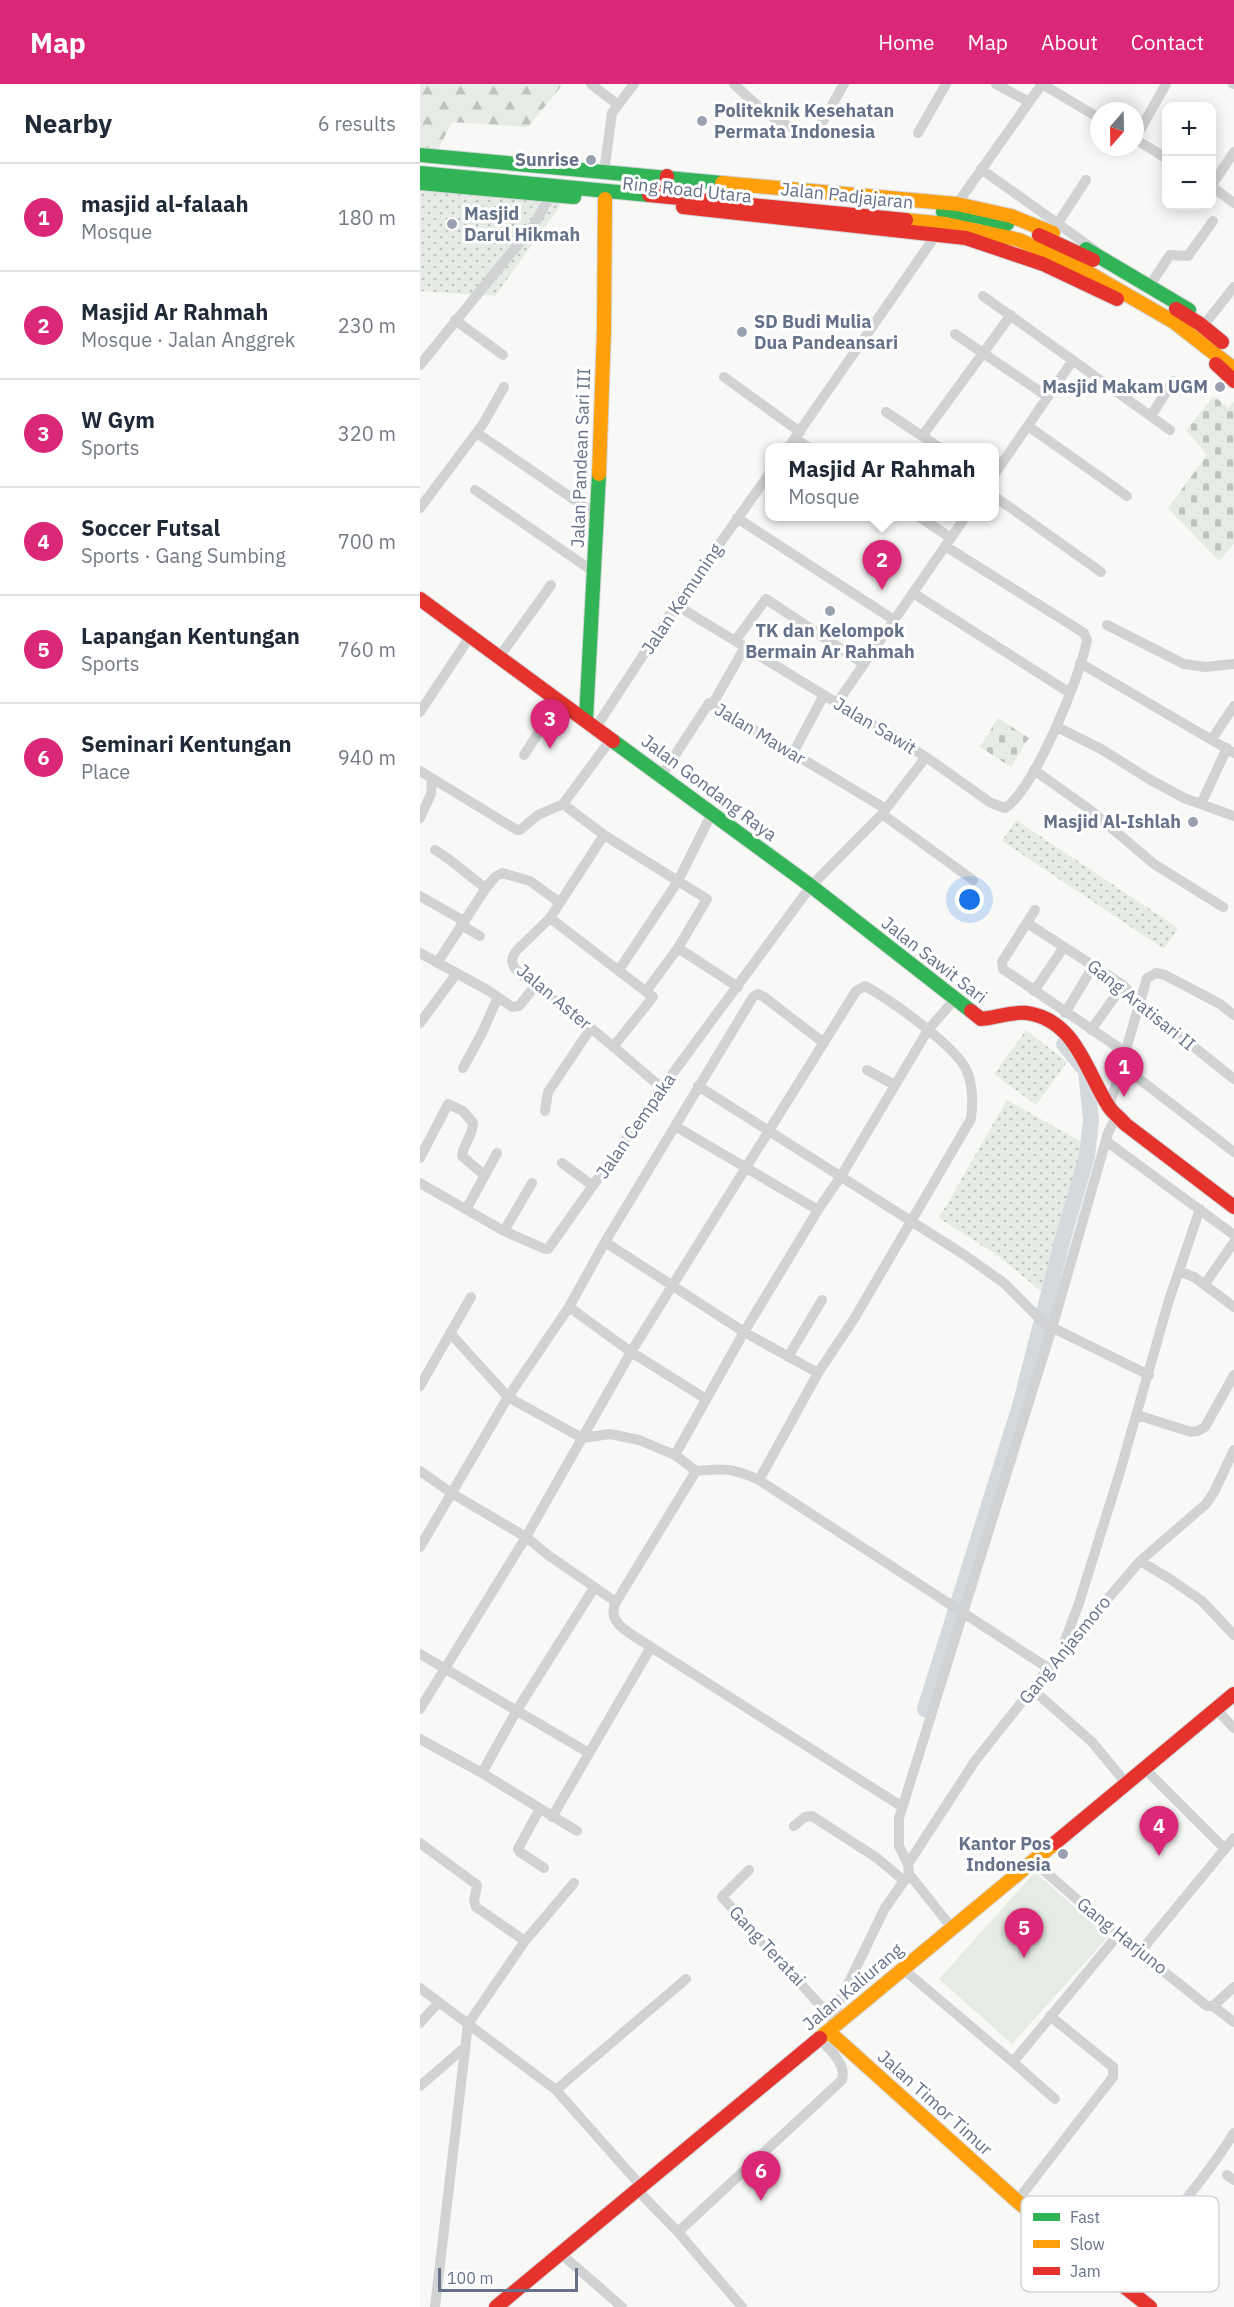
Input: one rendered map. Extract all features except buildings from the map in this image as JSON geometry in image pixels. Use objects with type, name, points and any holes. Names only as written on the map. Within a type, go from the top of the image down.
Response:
[{"type":"main road","name":"Ring Road Utara","points":[[420,155],[666,180],[957,204],[1011,216],[1078,244],[1150,285],[1207,321],[1234,342]]},
{"type":"main road","name":"Jalan Padjajaran","points":[[420,162],[666,180],[948,212],[1002,223],[1041,236],[1091,259],[1200,324],[1234,353]]},
{"type":"main road","name":"Jalan Padjajaran","points":[[420,173],[946,224],[998,234],[1039,248],[1103,280],[1183,328],[1234,369]]},
{"type":"main road","name":"Ring Road Utara","points":[[420,183],[605,199],[966,238],[995,245],[1073,276],[1139,311],[1182,338],[1234,381]]},
{"type":"main road","name":"Jalan Pandean Sari III","points":[[591,723],[594,572],[606,274],[605,199]]},
{"type":"main road","name":"Jalan Gondang Raya","points":[[420,598],[811,886]]},
{"type":"main road","name":"Jalan Sawit Sari","points":[[811,886],[981,1019],[1027,1013],[1041,1016],[1053,1023],[1078,1046],[1113,1111],[1132,1131],[1234,1207]]},
{"type":"main road","name":"Jalan Kaliurang","points":[[496,2307],[829,2027],[903,1969],[1234,1694]]},
{"type":"main road","name":"Jalan Timor Timur","points":[[829,2027],[1021,2204]]},
{"type":"main road","name":"Jalan Timor Timur","points":[[1131,2292],[1150,2307]]},
{"type":"street","points":[[591,84],[618,105]]},
{"type":"street","points":[[604,172],[610,119],[634,84]]},
{"type":"street","points":[[820,126],[844,84]]},
{"type":"street","points":[[918,133],[946,84]]},
{"type":"street","points":[[996,84],[1029,102]]},
{"type":"street","points":[[957,204],[1042,84],[1090,113]]},
{"type":"street","points":[[1144,123],[1166,84]]},
{"type":"street","points":[[735,85],[756,106],[795,129]]},
{"type":"street","points":[[1144,144],[1164,156]]},
{"type":"street","points":[[1216,180],[1234,152]]},
{"type":"street","points":[[981,169],[1113,264]]},
{"type":"street","points":[[1058,223],[1086,180]]},
{"type":"street","points":[[1216,189],[1234,203]]},
{"type":"street","points":[[420,365],[533,226],[551,195]]},
{"type":"street","points":[[1150,285],[1165,259],[1172,255],[1188,256],[1213,221]]},
{"type":"street","points":[[724,378],[794,439],[936,235]]},
{"type":"street","points":[[1207,321],[1234,287]]},
{"type":"street","points":[[983,296],[1170,430]]},
{"type":"street","points":[[923,435],[1011,315]]},
{"type":"street","points":[[455,320],[503,355]]},
{"type":"street","points":[[955,334],[1048,397]]},
{"type":"street","points":[[999,468],[1074,360]]},
{"type":"street","points":[[1151,416],[1173,381]]},
{"type":"street","points":[[420,508],[477,433],[504,387]]},
{"type":"street","points":[[886,412],[934,443]]},
{"type":"street","points":[[1028,426],[1126,496]]},
{"type":"street","points":[[477,433],[598,516]]},
{"type":"street","name":"Jalan Kemuning","points":[[591,723],[765,480]]},
{"type":"street","points":[[476,490],[594,572]]},
{"type":"street","points":[[999,500],[1101,572]]},
{"type":"street","points":[[737,518],[894,620]]},
{"type":"street","points":[[924,521],[948,542],[1084,633],[1086,645],[1057,727],[1034,770],[1010,805],[1002,808],[991,803],[926,757]]},
{"type":"street","points":[[837,703],[963,521]]},
{"type":"street","points":[[500,656],[551,585]]},
{"type":"street","points":[[913,592],[1070,693]]},
{"type":"street","points":[[712,705],[740,644],[766,599],[864,664]]},
{"type":"street","name":"Jalan Sawit","points":[[676,605],[926,757],[884,811],[811,886]]},
{"type":"street","points":[[1107,625],[1184,664],[1205,667],[1234,664]]},
{"type":"street","points":[[420,712],[471,635]]},
{"type":"street","points":[[1080,663],[1231,751],[1201,804]]},
{"type":"street","points":[[793,753],[824,695]]},
{"type":"street","points":[[524,754],[560,700]]},
{"type":"street","name":"Jalan Mawar","points":[[662,775],[709,703],[884,811],[973,880]]},
{"type":"street","points":[[1212,739],[1234,706]]},
{"type":"street","points":[[1057,727],[1101,749],[1184,798],[1234,816]]},
{"type":"street","points":[[420,771],[520,830],[538,815],[563,804],[612,738]]},
{"type":"street","points":[[1034,770],[1089,809],[1155,864],[1223,908]]},
{"type":"street","points":[[420,818],[431,794],[432,779]]},
{"type":"street","points":[[563,804],[604,836],[705,896],[708,901],[678,948],[647,990]]},
{"type":"street","points":[[619,970],[678,881],[712,813]]},
{"type":"street","name":"Jalan Aster","points":[[604,836],[550,918],[517,950],[512,958],[515,967],[662,1088]]},
{"type":"street","points":[[435,850],[452,860],[465,874],[486,888]]},
{"type":"street","points":[[438,963],[486,888],[495,877],[502,873],[530,881],[560,903]]},
{"type":"street","name":"Jalan Cempaka","points":[[420,1183],[504,1231],[548,1249],[662,1088],[811,886]]},
{"type":"street","points":[[420,896],[480,936]]},
{"type":"street","points":[[1035,910],[1002,966],[1008,974],[1125,1052]]},
{"type":"street","points":[[550,918],[647,990],[653,997],[613,1047]]},
{"type":"street","name":"Gang Aratisari II","points":[[1027,923],[1123,985],[1139,1003],[1234,1079]]},
{"type":"street","points":[[1034,991],[1064,947]]},
{"type":"street","points":[[678,948],[738,987]]},
{"type":"street","points":[[420,953],[515,1007],[519,1006],[536,985]]},
{"type":"street","points":[[1065,1013],[1094,965]]},
{"type":"street","points":[[420,1023],[457,973]]},
{"type":"street","points":[[952,1928],[907,1872],[899,1846],[901,1806],[1106,1141],[1121,1065],[1147,978],[1156,973],[1165,975],[1220,1004],[1234,1015]]},
{"type":"street","points":[[1091,1030],[1123,985]]},
{"type":"street","points":[[420,1709],[526,1537],[673,1285],[856,991],[865,986],[928,1030],[958,1056],[966,1069],[971,1087],[971,1119],[962,1138],[910,1221],[854,1319],[818,1373],[759,1480]]},
{"type":"street","points":[[420,1547],[508,1397],[569,1307],[698,1086],[756,994],[764,997],[824,1044]]},
{"type":"street","points":[[463,1068],[498,997]]},
{"type":"street","points":[[675,1455],[744,1332],[928,1030],[955,999]]},
{"type":"street","points":[[544,1111],[548,1092],[591,1028]]},
{"type":"street","points":[[1121,1065],[1234,1152]]},
{"type":"street","points":[[867,1070],[895,1085]]},
{"type":"street","points":[[698,1086],[992,1274],[1049,1326],[1149,1375]]},
{"type":"street","points":[[420,1158],[448,1104],[463,1111],[472,1123],[472,1131],[462,1156],[484,1175]]},
{"type":"street","points":[[675,1126],[818,1210]]},
{"type":"street","points":[[1106,1141],[1234,1235]]},
{"type":"street","points":[[467,1208],[497,1153]]},
{"type":"street","points":[[562,1164],[593,1186]]},
{"type":"street","points":[[504,1231],[532,1183]]},
{"type":"street","points":[[1057,1657],[1079,1603],[1149,1375],[1161,1327],[1200,1209]]},
{"type":"street","points":[[605,1242],[744,1332],[818,1373]]},
{"type":"street","points":[[1205,1284],[1234,1242]]},
{"type":"street","points":[[1179,1271],[1188,1273],[1205,1284],[1234,1307]]},
{"type":"street","points":[[420,1386],[471,1297]]},
{"type":"street","points":[[788,1357],[822,1300]]},
{"type":"street","points":[[569,1307],[632,1352],[706,1399]]},
{"type":"street","points":[[450,1333],[508,1397],[582,1438],[610,1434],[639,1440],[675,1455],[696,1472],[725,1468],[740,1471],[759,1480],[1048,1668]]},
{"type":"street","points":[[1137,1415],[1191,1432],[1198,1431],[1208,1423],[1234,1375]]},
{"type":"street","name":"Gang Anjasmoro","points":[[829,2027],[885,1908],[975,1761],[1057,1657],[1140,1561],[1206,1504],[1234,1450]]},
{"type":"street","points":[[420,1471],[453,1494],[526,1537],[616,1602]]},
{"type":"street","points":[[696,1472],[616,1602],[612,1610],[617,1623],[901,1806]]},
{"type":"street","points":[[1140,1561],[1197,1598],[1234,1635]]},
{"type":"street","points":[[482,1773],[517,1710],[594,1588]]},
{"type":"street","points":[[552,1817],[651,1647]]},
{"type":"street","points":[[420,1654],[589,1753]]},
{"type":"street","points":[[1032,1689],[1092,1742],[1126,1783]]},
{"type":"street","points":[[1216,1709],[1234,1728]]},
{"type":"street","points":[[420,1739],[482,1773],[539,1810],[577,1831]]},
{"type":"street","points":[[1144,1768],[1224,1848]]},
{"type":"street","points":[[539,1810],[518,1849],[544,1868]]},
{"type":"street","points":[[794,1826],[807,1816],[813,1816],[877,1858],[907,1872]]},
{"type":"street","points":[[1140,1952],[1234,1838]]},
{"type":"street","points":[[420,1843],[477,1885],[474,1901],[476,1907],[525,1941]]},
{"type":"street","name":"Gang Harjuno","points":[[1033,1861],[1118,1935],[1207,2006],[1213,2006],[1234,2022]]},
{"type":"street","name":"Gang Teratai","points":[[749,1870],[722,1897],[829,2027]]},
{"type":"street","points":[[435,2307],[468,2024],[525,1941],[574,1883]]},
{"type":"street","points":[[1013,2062],[1118,1935]]},
{"type":"street","points":[[903,1969],[1055,2099]]},
{"type":"street","points":[[556,2090],[686,1979]]},
{"type":"street","points":[[1213,2006],[1234,1987]]},
{"type":"street","points":[[420,1988],[556,2090],[742,2307]]},
{"type":"street","points":[[420,2023],[439,2002]]},
{"type":"street","points":[[1017,2201],[1113,2077],[1114,2072],[1113,2067],[1050,2016]]},
{"type":"street","points":[[678,2232],[842,2080],[844,2074],[842,2065],[829,2027]]},
{"type":"street","points":[[420,2086],[465,2047]]},
{"type":"street","points":[[1187,2196],[1222,2152],[1234,2133]]},
{"type":"street","points":[[560,2253],[622,2307]]},
{"type":"green space","points":[[420,84],[563,84],[528,127],[452,122],[436,154],[420,151]]},
{"type":"green space","points":[[420,191],[563,202],[495,296],[420,291]]},
{"type":"green space","points":[[1214,396],[1228,408],[1234,402],[1234,544],[1219,561],[1168,508],[1207,455],[1186,430]]},
{"type":"green space","points":[[998,718],[1029,738],[1011,767],[980,747]]},
{"type":"green space","points":[[1016,820],[1178,928],[1164,949],[1002,841]]},
{"type":"green space","points":[[1026,1030],[1067,1062],[1036,1105],[994,1074]]},
{"type":"green space","points":[[1007,1100],[1092,1148],[1041,1291],[997,1255],[939,1218]]},
{"type":"green space","points":[[1035,1872],[1108,1937],[1012,2044],[939,1979]]},
{"type":"waterway","points":[[925,1709],[1020,1406],[1063,1238],[1087,1156],[1091,1120],[1086,1071],[1064,1044]]},
{"type":"traffic: fast","points":[[420,155],[722,183]]},
{"type":"traffic: fast","points":[[420,173],[649,195]]},
{"type":"traffic: fast","points":[[420,183],[574,197]]},
{"type":"traffic: fast","points":[[943,212],[975,216],[1007,224]]},
{"type":"traffic: fast","points":[[1086,249],[1189,310]]},
{"type":"traffic: fast","points":[[586,719],[599,474]]},
{"type":"traffic: fast","points":[[613,741],[811,886],[971,1011]]},
{"type":"traffic: slow","points":[[722,183],[957,204],[1011,216],[1053,233]]},
{"type":"traffic: slow","points":[[599,474],[604,329],[605,199]]},
{"type":"traffic: slow","points":[[906,220],[946,224],[1019,240],[1077,266],[1174,322],[1234,369]]},
{"type":"traffic: slow","points":[[820,2038],[1055,1843]]},
{"type":"traffic: slow","points":[[828,2031],[1021,2204]]},
{"type":"traffic: jam","points":[[666,184],[667,176]]},
{"type":"traffic: jam","points":[[649,195],[906,220]]},
{"type":"traffic: jam","points":[[683,207],[966,238],[1043,264],[1117,299]]},
{"type":"traffic: jam","points":[[1039,235],[1093,260]]},
{"type":"traffic: jam","points":[[1176,309],[1200,324],[1222,342]]},
{"type":"traffic: jam","points":[[1216,364],[1234,381]]},
{"type":"traffic: jam","points":[[420,599],[613,741]]},
{"type":"traffic: jam","points":[[971,1011],[981,1019],[1027,1013],[1044,1018],[1057,1026],[1078,1050],[1109,1107],[1125,1124],[1234,1207]]},
{"type":"traffic: jam","points":[[1055,1843],[1234,1694]]},
{"type":"traffic: jam","points":[[496,2307],[820,2038]]},
{"type":"traffic: jam","points":[[1131,2292],[1150,2307]]},
{"type":"place","name":"Politeknik Kesehatan Permata Indonesia","points":[[702,121]]},
{"type":"place","name":"Sunrise","points":[[591,160]]},
{"type":"place","name":"Masjid Darul Hikmah","points":[[452,224]]},
{"type":"place","name":"SD Budi Mulia Dua Pandeansari","points":[[742,332]]},
{"type":"place","name":"Masjid Makam UGM","points":[[1220,387]]},
{"type":"place","name":"Masjid Ar Rahmah","points":[[882,590]]},
{"type":"place","name":"TK dan Kelompok Bermain Ar Rahmah","points":[[830,611]]},
{"type":"place","name":"W Gym","points":[[550,749]]},
{"type":"place","name":"Masjid Al-Ishlah","points":[[1193,822]]},
{"type":"place","name":"masjid al-falaah","points":[[1124,1097]]},
{"type":"place","name":"Kantor Pos Indonesia","points":[[1063,1854]]},
{"type":"place","name":"Soccer Futsal","points":[[1159,1856]]},
{"type":"place","name":"Lapangan Kentungan","points":[[1024,1958]]},
{"type":"place","name":"Seminari Kentungan","points":[[761,2201]]}]
